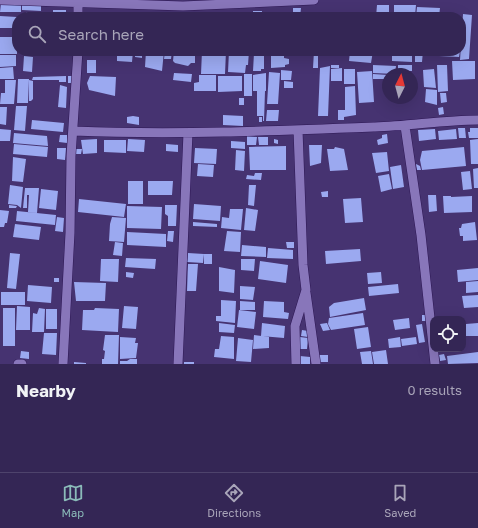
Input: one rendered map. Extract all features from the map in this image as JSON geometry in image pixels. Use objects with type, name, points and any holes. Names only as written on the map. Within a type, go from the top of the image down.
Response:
[{"type":"street","points":[[0,0],[183,6],[314,0]]},
{"type":"street","points":[[78,3],[78,12]]},
{"type":"street","points":[[63,364],[78,56]]},
{"type":"street","points":[[74,131],[188,133],[405,126],[432,121],[478,120]]},
{"type":"street","points":[[405,126],[421,235],[435,364]]},
{"type":"street","points":[[298,130],[303,265],[316,364]]},
{"type":"street","points":[[178,364],[188,133]]},
{"type":"street","points":[[296,364],[296,326],[306,290]]},
{"type":"building","points":[[1,3],[21,3],[21,12],[0,12]]},
{"type":"building","points":[[22,3],[41,4],[41,11],[22,10]]},
{"type":"building","points":[[377,5],[389,5],[389,12],[376,12]]},
{"type":"building","points":[[394,5],[416,5],[415,12],[394,12]]},
{"type":"building","points":[[417,7],[440,8],[440,12],[416,12]]},
{"type":"building","points":[[293,8],[301,8],[301,12],[293,12]]},
{"type":"building","points":[[53,10],[66,10],[66,12],[53,12]]},
{"type":"building","points":[[466,14],[472,15],[469,59],[460,60],[460,56],[466,56]]},
{"type":"building","points":[[0,16],[12,17],[12,28],[0,28]]},
{"type":"building","points":[[0,37],[12,37],[12,54],[0,54]]},
{"type":"building","points":[[0,55],[16,56],[16,66],[0,67]]},
{"type":"building","points":[[24,56],[33,57],[32,72],[23,71]]},
{"type":"building","points":[[117,56],[133,56],[132,62],[117,61]]},
{"type":"building","points":[[142,56],[142,58],[135,57]]},
{"type":"building","points":[[146,56],[164,56],[162,71],[145,67]]},
{"type":"building","points":[[164,56],[171,56],[171,59],[164,59]]},
{"type":"building","points":[[174,56],[195,56],[195,63],[191,63],[188,66],[175,63],[173,61]]},
{"type":"building","points":[[202,56],[226,56],[225,74],[201,74]]},
{"type":"building","points":[[229,56],[249,56],[248,65],[246,65],[245,73],[228,72]]},
{"type":"building","points":[[254,56],[264,56],[264,69],[261,69],[261,71],[253,71]]},
{"type":"building","points":[[271,56],[284,56],[284,58],[289,59],[289,64],[285,65],[285,67],[271,68]]},
{"type":"building","points":[[314,56],[318,56],[318,68],[313,68]]},
{"type":"building","points":[[350,56],[372,56],[371,63],[349,61]]},
{"type":"building","points":[[392,56],[412,56],[412,62],[392,61]]},
{"type":"building","points":[[415,56],[423,56],[422,62],[415,62]]},
{"type":"building","points":[[439,56],[459,56],[459,57]]},
{"type":"building","points":[[87,60],[96,60],[96,73],[87,73]]},
{"type":"building","points":[[452,61],[475,61],[475,79],[453,80]]},
{"type":"building","points":[[331,65],[339,65],[339,68],[331,68]]},
{"type":"building","points":[[373,65],[396,66],[396,68],[382,68],[382,73],[373,73]]},
{"type":"building","points":[[398,65],[412,65],[412,68],[398,68]]},
{"type":"building","points":[[437,65],[447,65],[448,91],[438,92]]},
{"type":"building","points":[[330,66],[328,116],[318,116],[320,68]]},
{"type":"building","points":[[13,67],[14,79],[0,79],[0,68]]},
{"type":"building","points":[[342,68],[342,81],[331,81],[331,69]]},
{"type":"building","points":[[344,69],[355,69],[355,84],[344,84]]},
{"type":"building","points":[[434,69],[436,88],[424,87],[423,70]]},
{"type":"building","points":[[281,70],[292,71],[291,80],[281,80]]},
{"type":"building","points":[[372,71],[374,102],[359,103],[357,72]]},
{"type":"building","points":[[269,72],[280,73],[278,104],[267,104]]},
{"type":"building","points":[[174,73],[192,74],[191,82],[173,80]]},
{"type":"building","points":[[266,73],[266,91],[253,91],[253,75]]},
{"type":"building","points":[[244,74],[252,74],[252,96],[244,96]]},
{"type":"building","points":[[373,74],[382,75],[382,79],[373,79]]},
{"type":"building","points":[[199,75],[216,75],[216,91],[194,91],[194,83],[199,82]]},
{"type":"building","points":[[66,76],[66,82],[59,82],[59,80],[32,80],[33,77]]},
{"type":"building","points":[[68,76],[73,76],[73,83],[68,83]]},
{"type":"building","points":[[90,76],[116,77],[115,96],[89,90],[87,83]]},
{"type":"building","points":[[218,76],[242,76],[242,91],[218,92]]},
{"type":"building","points":[[18,79],[29,79],[28,103],[17,103]]},
{"type":"building","points":[[5,80],[16,80],[14,104],[0,104],[1,93],[5,93]]},
{"type":"building","points":[[29,80],[33,81],[33,99],[31,101],[29,101]]},
{"type":"building","points":[[284,81],[293,82],[293,88],[284,88]]},
{"type":"building","points":[[60,85],[67,87],[66,108],[58,107]]},
{"type":"building","points":[[355,86],[356,115],[344,117],[344,120],[338,120],[338,110],[345,110],[345,87]]},
{"type":"building","points":[[426,89],[437,90],[437,105],[425,102]]},
{"type":"building","points":[[257,91],[265,91],[264,121],[263,116],[257,116]]},
{"type":"building","points":[[440,93],[446,93],[447,102],[441,103]]},
{"type":"building","points":[[239,98],[244,98],[244,105],[239,105]]},
{"type":"building","points":[[16,106],[27,106],[25,131],[14,130]]},
{"type":"building","points":[[0,107],[7,107],[6,125],[0,124]]},
{"type":"building","points":[[443,107],[444,114],[439,115],[438,108]]},
{"type":"building","points":[[267,110],[279,110],[278,121],[266,121]]},
{"type":"building","points":[[223,115],[243,116],[243,126],[223,125]]},
{"type":"building","points":[[127,117],[139,117],[139,125],[127,123]]},
{"type":"building","points":[[259,117],[262,117],[262,122],[259,122]]},
{"type":"building","points":[[32,120],[64,123],[63,132],[31,129]]},
{"type":"building","points":[[458,128],[465,128],[466,138],[459,138]]},
{"type":"building","points":[[470,128],[478,128],[478,138],[469,138],[468,132],[470,132]]},
{"type":"building","points":[[0,129],[11,130],[10,141],[0,141]]},
{"type":"building","points":[[435,129],[436,139],[419,141],[418,130]]},
{"type":"building","points":[[456,129],[457,139],[439,140],[438,131]]},
{"type":"building","points":[[14,133],[47,136],[48,146],[13,143]]},
{"type":"building","points":[[387,134],[388,143],[378,145],[377,140],[382,138],[382,135]]},
{"type":"building","points":[[60,135],[67,135],[67,143],[59,142]]},
{"type":"building","points":[[247,136],[257,137],[256,145],[247,145]]},
{"type":"building","points":[[258,137],[268,137],[268,145],[259,145]]},
{"type":"building","points":[[97,139],[97,153],[83,154],[81,140]]},
{"type":"building","points":[[128,139],[145,140],[144,152],[127,151]]},
{"type":"building","points":[[274,139],[278,140],[278,144],[274,143]]},
{"type":"building","points":[[478,139],[478,164],[471,164],[470,140]]},
{"type":"building","points":[[104,140],[126,140],[126,153],[104,152]]},
{"type":"building","points":[[231,141],[245,142],[245,149],[231,148]]},
{"type":"building","points":[[14,144],[48,147],[47,157],[13,154]]},
{"type":"building","points":[[166,144],[178,145],[178,152],[166,151]]},
{"type":"building","points":[[309,145],[322,145],[321,163],[310,166]]},
{"type":"building","points":[[286,146],[286,170],[250,170],[249,147]]},
{"type":"building","points":[[335,147],[344,149],[348,170],[330,171],[327,149],[334,149]]},
{"type":"building","points":[[464,147],[466,166],[422,170],[420,160],[422,151]]},
{"type":"building","points":[[57,148],[66,148],[65,160],[57,159]]},
{"type":"building","points":[[195,148],[217,149],[216,164],[194,163]]},
{"type":"building","points":[[75,149],[82,149],[81,154],[75,154]]},
{"type":"building","points":[[236,150],[245,151],[244,171],[235,170]]},
{"type":"building","points":[[387,152],[389,171],[376,173],[372,153]]},
{"type":"building","points":[[13,157],[26,159],[23,182],[12,181]]},
{"type":"building","points":[[198,164],[214,165],[213,177],[197,176]]},
{"type":"building","points":[[416,164],[420,166],[421,170],[417,170]]},
{"type":"building","points":[[401,165],[404,187],[393,189],[390,167]]},
{"type":"building","points":[[478,168],[478,188],[474,188],[473,169]]},
{"type":"building","points":[[470,171],[472,189],[463,190],[461,172]]},
{"type":"building","points":[[255,173],[262,173],[261,180],[246,179],[247,175],[254,176]]},
{"type":"building","points":[[389,174],[392,189],[381,192],[378,176]]},
{"type":"building","points":[[128,181],[143,181],[143,204],[128,204]]},
{"type":"building","points":[[148,181],[173,181],[172,195],[148,195]]},
{"type":"building","points":[[10,185],[23,187],[21,208],[17,205],[8,204]]},
{"type":"building","points":[[249,185],[256,185],[254,206],[248,205]]},
{"type":"building","points":[[25,188],[39,188],[37,213],[28,212],[29,195],[27,195],[27,208],[23,208]]},
{"type":"building","points":[[41,189],[58,191],[56,210],[39,208]]},
{"type":"building","points":[[328,191],[328,197],[322,197],[321,192]]},
{"type":"building","points":[[428,195],[436,195],[437,211],[429,212]]},
{"type":"building","points":[[443,196],[472,196],[472,212],[444,213]]},
{"type":"building","points":[[361,198],[363,222],[345,223],[343,199]]},
{"type":"building","points":[[79,199],[126,204],[124,217],[78,212]]},
{"type":"building","points":[[194,204],[221,206],[220,221],[193,219]]},
{"type":"building","points":[[9,205],[17,206],[16,208],[9,208]]},
{"type":"building","points":[[165,205],[177,205],[176,226],[168,226],[168,216],[165,214]]},
{"type":"building","points":[[127,206],[162,207],[161,229],[127,228]]},
{"type":"building","points":[[246,208],[258,210],[255,231],[244,230]]},
{"type":"building","points":[[230,209],[243,209],[241,230],[221,228],[222,217],[229,218]]},
{"type":"building","points":[[0,210],[9,211],[7,223],[5,223],[4,227],[0,227]]},
{"type":"building","points":[[17,211],[56,215],[55,225],[16,221]]},
{"type":"building","points":[[57,217],[64,218],[63,232],[55,231]]},
{"type":"building","points":[[112,217],[126,218],[124,242],[109,241]]},
{"type":"building","points":[[193,222],[217,224],[217,227],[193,226]]},
{"type":"building","points":[[475,222],[477,240],[463,241],[463,236],[460,236],[459,228],[461,228],[462,224]]},
{"type":"building","points":[[15,224],[41,227],[39,240],[13,237]]},
{"type":"building","points":[[168,231],[174,231],[173,242],[167,241]]},
{"type":"building","points":[[227,231],[241,232],[240,252],[224,251]]},
{"type":"building","points":[[127,232],[166,234],[166,247],[127,245]]},
{"type":"building","points":[[115,242],[123,243],[122,256],[113,255]]},
{"type":"building","points":[[286,242],[294,242],[294,248],[287,248]]},
{"type":"building","points":[[242,245],[266,247],[266,257],[241,256]]},
{"type":"building","points":[[268,248],[293,250],[293,259],[267,258]]},
{"type":"building","points":[[360,249],[361,261],[326,264],[325,251]]},
{"type":"building","points":[[10,253],[20,254],[16,289],[7,288]]},
{"type":"building","points":[[188,253],[204,254],[203,263],[187,262]]},
{"type":"building","points":[[204,254],[212,254],[212,264],[204,264]]},
{"type":"building","points":[[126,258],[156,259],[155,269],[125,267]]},
{"type":"building","points":[[101,259],[119,259],[118,282],[100,281]]},
{"type":"building","points":[[241,259],[255,259],[254,271],[241,270]]},
{"type":"building","points":[[260,261],[288,265],[286,283],[258,279]]},
{"type":"building","points":[[188,264],[198,264],[196,291],[187,291]]},
{"type":"building","points":[[219,267],[235,270],[234,293],[219,291]]},
{"type":"building","points":[[478,268],[478,280],[458,282],[457,270]]},
{"type":"building","points":[[126,272],[134,273],[133,278],[126,277]]},
{"type":"building","points":[[381,272],[382,283],[368,284],[367,273]]},
{"type":"building","points":[[54,278],[59,278],[59,282],[54,282]]},
{"type":"building","points":[[478,281],[478,292],[466,293],[466,282]]},
{"type":"building","points":[[74,282],[106,283],[105,301],[76,301]]},
{"type":"building","points":[[398,284],[399,293],[369,296],[368,287]]},
{"type":"building","points":[[28,285],[52,287],[51,303],[27,301]]},
{"type":"building","points":[[240,286],[255,287],[253,300],[240,299]]},
{"type":"building","points":[[1,292],[25,292],[25,305],[1,305]]},
{"type":"building","points":[[478,295],[478,307],[464,308],[462,296]]},
{"type":"building","points":[[364,298],[366,310],[330,317],[329,307],[334,303]]},
{"type":"building","points":[[221,300],[236,301],[235,323],[216,321],[216,316],[221,316]]},
{"type":"building","points":[[240,301],[255,302],[255,310],[240,310]]},
{"type":"building","points":[[264,301],[284,302],[284,312],[289,313],[288,319],[263,317]]},
{"type":"building","points":[[17,306],[30,307],[30,330],[16,330]]},
{"type":"building","points":[[124,306],[138,307],[136,329],[122,328]]},
{"type":"building","points":[[3,308],[15,308],[15,346],[3,346]]},
{"type":"building","points":[[39,308],[45,309],[44,332],[32,332],[33,313],[37,314]]},
{"type":"building","points":[[95,308],[119,309],[118,332],[82,330],[83,310],[94,310]]},
{"type":"building","points":[[46,309],[57,309],[57,329],[46,329]]},
{"type":"building","points":[[239,310],[256,312],[254,329],[237,327]]},
{"type":"building","points":[[363,313],[365,325],[331,330],[328,324],[329,318]]},
{"type":"building","points":[[422,315],[426,315],[427,321],[422,321]]},
{"type":"building","points":[[409,318],[410,328],[395,330],[393,320]]},
{"type":"building","points":[[219,323],[235,325],[234,333],[219,332]]},
{"type":"building","points":[[262,323],[285,326],[284,338],[261,336]]},
{"type":"building","points":[[327,323],[330,330],[323,331],[320,324]]},
{"type":"building","points":[[478,323],[478,336],[466,336],[466,324]]},
{"type":"building","points":[[422,324],[425,342],[419,343],[416,325]]},
{"type":"building","points":[[368,327],[371,347],[357,349],[354,329]]},
{"type":"building","points":[[302,330],[308,331],[308,337],[301,336]]},
{"type":"building","points":[[44,333],[57,333],[56,355],[42,354]]},
{"type":"building","points":[[105,335],[119,335],[118,364],[102,364],[105,351],[103,350]]},
{"type":"building","points":[[254,335],[269,337],[269,348],[253,349]]},
{"type":"building","points":[[221,336],[234,337],[234,359],[214,357],[215,349],[219,349]]},
{"type":"building","points":[[120,337],[136,338],[135,343],[138,343],[136,358],[120,359]]},
{"type":"building","points":[[300,337],[308,338],[307,349],[299,349]]},
{"type":"building","points":[[400,337],[401,347],[389,348],[388,339]]},
{"type":"building","points":[[416,337],[417,344],[402,346],[401,339]]},
{"type":"building","points":[[238,338],[253,340],[251,362],[236,361]]},
{"type":"building","points":[[386,350],[388,364],[374,364],[372,352]]},
{"type":"building","points":[[21,351],[29,352],[29,359],[20,358]]},
{"type":"building","points":[[371,351],[373,364],[362,364],[360,352]]},
{"type":"building","points":[[478,352],[478,363],[448,364],[447,356]]},
{"type":"building","points":[[444,354],[446,360],[440,361],[439,355]]},
{"type":"building","points":[[319,355],[328,355],[328,362],[319,362]]},
{"type":"building","points":[[300,356],[310,357],[310,364],[300,364]]},
{"type":"building","points":[[130,359],[137,359],[137,364],[120,364],[120,361],[127,361]]},
{"type":"building","points":[[74,362],[86,363],[86,364],[74,364]]},
{"type":"building","points":[[184,362],[194,362],[194,364],[184,364]]}]
